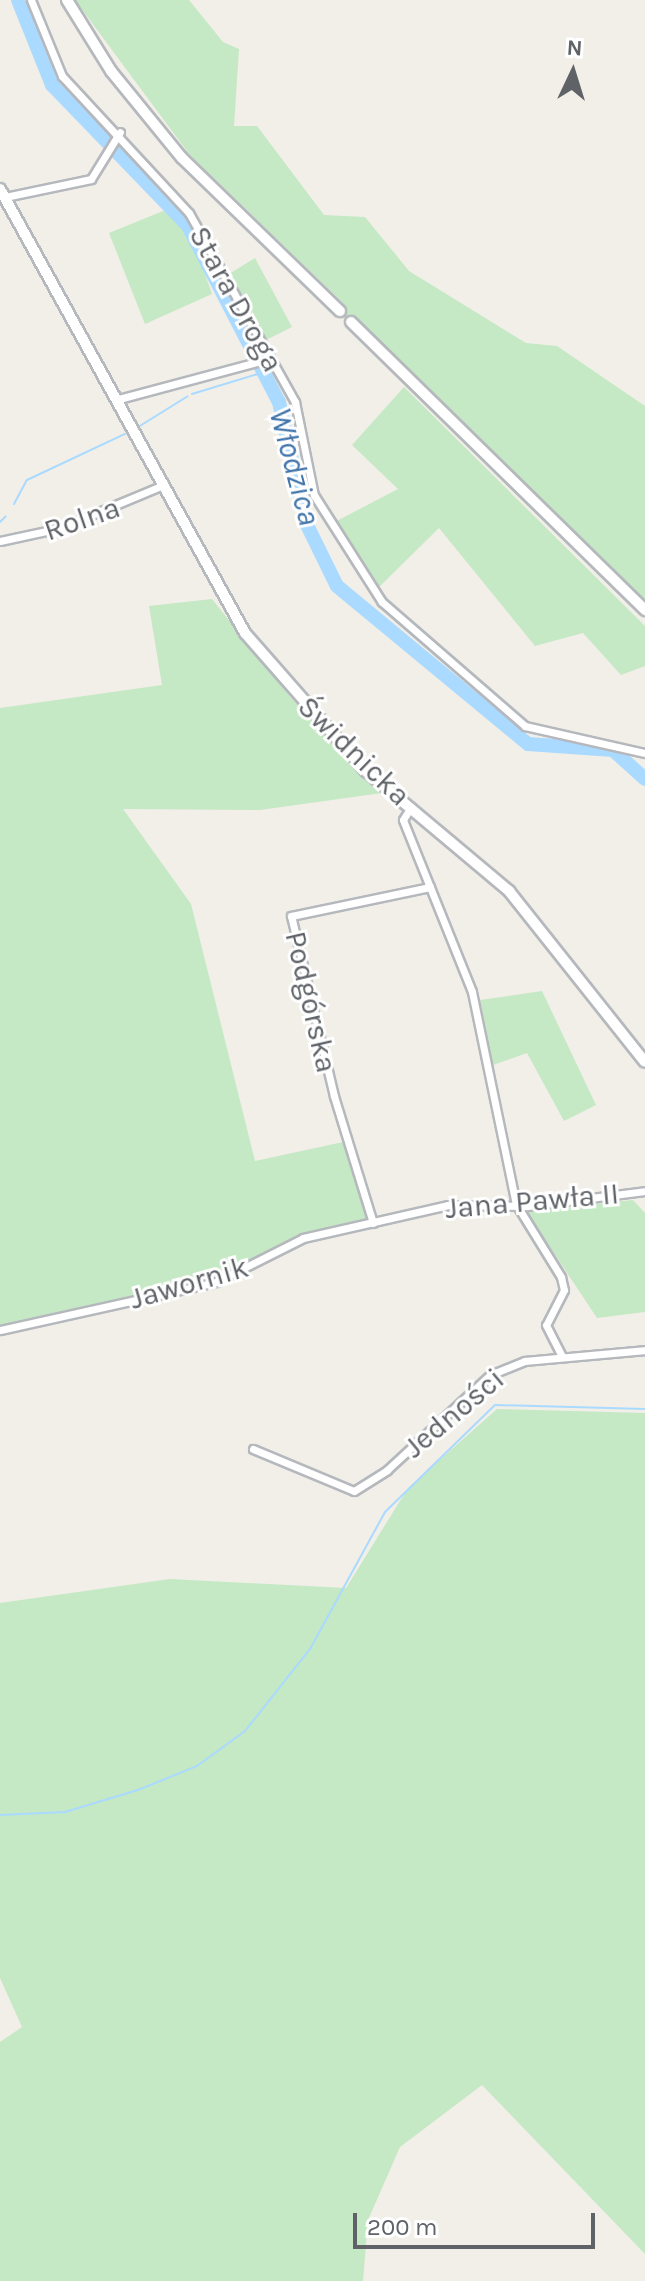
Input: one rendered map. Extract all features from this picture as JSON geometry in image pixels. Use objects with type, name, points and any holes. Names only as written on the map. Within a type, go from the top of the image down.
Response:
[{"type":"street","name":"Stara Droga","points":[[31,0],[62,76],[189,213],[266,359],[299,413],[314,495],[382,602],[525,726],[645,753]]},
{"type":"street","points":[[67,0],[111,71],[182,158],[340,311]]},
{"type":"street","points":[[2,193],[85,182],[108,155],[119,134]]},
{"type":"street","name":"Świdnicka","points":[[2,193],[161,486],[245,633],[339,743],[509,891],[645,1062]]},
{"type":"street","points":[[351,322],[645,610]]},
{"type":"street","points":[[115,400],[266,359]]},
{"type":"street","name":"Rolna","points":[[0,541],[60,528],[161,486]]},
{"type":"street","points":[[411,807],[403,820],[472,992],[516,1204],[561,1277],[564,1290],[546,1325],[562,1356]]},
{"type":"street","name":"Podgórska","points":[[373,1223],[334,1096],[291,916],[430,887]]},
{"type":"street","name":"Jana Pawła II","points":[[373,1223],[448,1205],[516,1204],[645,1191]]},
{"type":"street","name":"Jawornik","points":[[0,1330],[216,1282],[303,1238],[373,1223]]},
{"type":"street","name":"Jedności","points":[[253,1449],[354,1491],[387,1470],[490,1375],[562,1356],[645,1350]]},
{"type":"green space","points":[[75,0],[189,0],[223,42],[239,49],[234,126],[257,126],[324,215],[365,217],[409,271],[526,343],[557,346],[645,406],[645,603],[351,322],[340,311],[343,303],[189,154]]},
{"type":"green space","points":[[168,209],[188,226],[212,294],[145,324],[109,233]]},
{"type":"green space","points":[[255,258],[292,327],[264,341],[229,274]]},
{"type":"green space","points":[[404,387],[645,626],[645,666],[621,675],[583,633],[535,646],[439,528],[374,592],[331,524],[398,489],[352,445]]},
{"type":"green space","points":[[212,599],[291,698],[382,793],[260,810],[123,809],[191,904],[255,1161],[348,1141],[373,1223],[303,1238],[216,1282],[0,1330],[0,708],[162,685],[149,606]]},
{"type":"green space","points":[[542,991],[596,1105],[564,1121],[527,1053],[493,1065],[480,1000]]},
{"type":"green space","points":[[633,1200],[645,1213],[645,1312],[597,1318],[526,1211]]},
{"type":"green space","points":[[497,1409],[645,1413],[645,2254],[482,2085],[400,2147],[368,2220],[363,2281],[0,2281],[0,2042],[22,2027],[0,1978],[0,1603],[170,1579],[346,1588],[408,1488]]},
{"type":"waterway","name":"Włodzica","points":[[18,0],[52,85],[188,226],[279,402],[306,523],[337,586],[528,744],[613,750],[645,779]]},
{"type":"waterway","points":[[192,394],[261,373]]},
{"type":"waterway","points":[[135,429],[188,396]]},
{"type":"waterway","points":[[14,504],[27,480],[129,432]]},
{"type":"waterway","points":[[0,522],[6,516]]},
{"type":"waterway","points":[[0,1815],[65,1812],[138,1790],[197,1766],[245,1731],[310,1649],[385,1512],[495,1405],[645,1409]]}]
